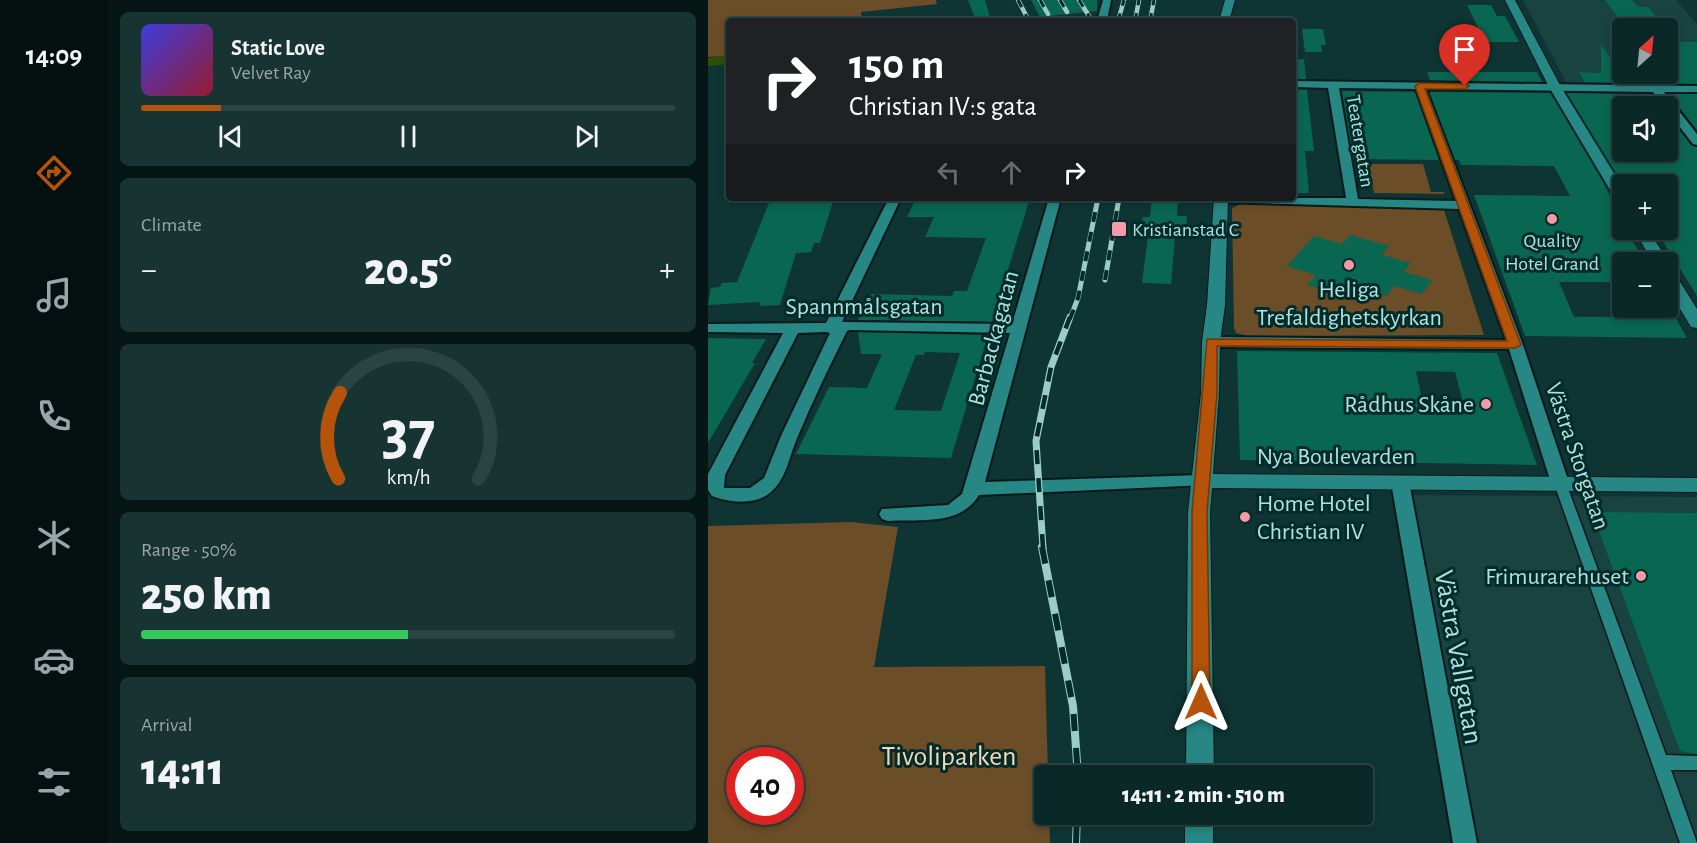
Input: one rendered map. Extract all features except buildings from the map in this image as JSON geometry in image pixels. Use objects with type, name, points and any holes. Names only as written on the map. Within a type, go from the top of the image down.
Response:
[{"type":"street","points":[[1103,18],[1107,0]]},
{"type":"street","points":[[1225,18],[1230,0]]},
{"type":"street","points":[[1510,0],[1556,87],[1612,181]]},
{"type":"street","points":[[1296,84],[1697,89]]},
{"type":"street","name":"Teatergatan","points":[[1333,85],[1353,203]]},
{"type":"street","name":"Västra Storgatan","points":[[1420,86],[1515,345],[1560,483],[1689,843]]},
{"type":"street","points":[[1656,89],[1697,142]]},
{"type":"street","points":[[793,329],[717,475],[715,487],[723,494],[759,492],[770,483],[894,201]]},
{"type":"street","name":"Barbackagatan","points":[[974,489],[1054,201]]},
{"type":"street","points":[[1200,765],[1201,482],[1206,453],[1221,201]]},
{"type":"street","points":[[1287,201],[1465,205]]},
{"type":"street","points":[[1678,292],[1697,323]]},
{"type":"street","name":"Spannmålsgatan","points":[[708,328],[1020,329]]},
{"type":"street","points":[[1211,342],[1515,345]]},
{"type":"street","name":"Nya Boulevarden","points":[[974,489],[1201,482],[1697,485]]},
{"type":"street","name":"Västra Vallgatan","points":[[1400,482],[1465,843]]},
{"type":"street","points":[[888,514],[952,511],[968,499],[974,489]]},
{"type":"street","points":[[1661,762],[1697,763]]},
{"type":"street","points":[[1199,825],[1199,843]]},
{"type":"shaded area","points":[[1523,0],[1676,0],[1697,24],[1697,85],[1567,84]]},
{"type":"shaded area","points":[[1402,495],[1697,497],[1697,843],[1466,843]]},
{"type":"green space","points":[[708,0],[936,0],[937,4],[861,12],[862,18],[726,18],[726,56],[708,57]]},
{"type":"green space","points":[[1368,164],[1423,164],[1431,192],[1445,192],[1443,194],[1374,193]]},
{"type":"green space","points":[[1241,204],[1443,207],[1484,335],[1247,336],[1236,333],[1234,328],[1232,208]]},
{"type":"green space","name":"Tivoliparken","points":[[851,522],[898,527],[874,667],[1045,666],[1048,765],[1034,765],[1034,825],[1049,825],[1050,843],[708,843],[708,526]]},
{"type":"waterway","points":[[708,62],[726,60]]},
{"type":"railway","points":[[1018,0],[1027,18]]},
{"type":"railway","points":[[1040,0],[1048,14]]},
{"type":"railway","points":[[1060,0],[1067,12]]},
{"type":"railway","points":[[1079,0],[1090,18]]},
{"type":"railway","points":[[1119,18],[1124,0]]},
{"type":"railway","points":[[1136,18],[1139,0]]},
{"type":"railway","points":[[1151,18],[1154,0]]},
{"type":"railway","points":[[1070,319],[1078,298],[1097,201]]},
{"type":"railway","points":[[1105,280],[1118,201]]},
{"type":"railway","points":[[1043,548],[1036,441],[1051,367],[1070,317]]},
{"type":"railway","points":[[1042,547],[1073,706],[1077,765]]},
{"type":"railway","points":[[1076,843],[1077,825]]},
{"type":"place","name":"Quality Hotel Grand","points":[[1552,219]]},
{"type":"place","name":"Kristianstad C","points":[[1119,229]]},
{"type":"place","name":"Heliga Trefaldighetskyrkan","points":[[1349,265]]},
{"type":"place","name":"Rådhus Skåne","points":[[1486,404]]},
{"type":"place","name":"Home Hotel Christian IV","points":[[1245,517]]},
{"type":"place","name":"Frimurarehuset","points":[[1641,576]]},
{"type":"route","points":[[1201,702],[1199,512],[1206,453],[1211,342],[1515,345],[1420,86],[1465,86]]}]
